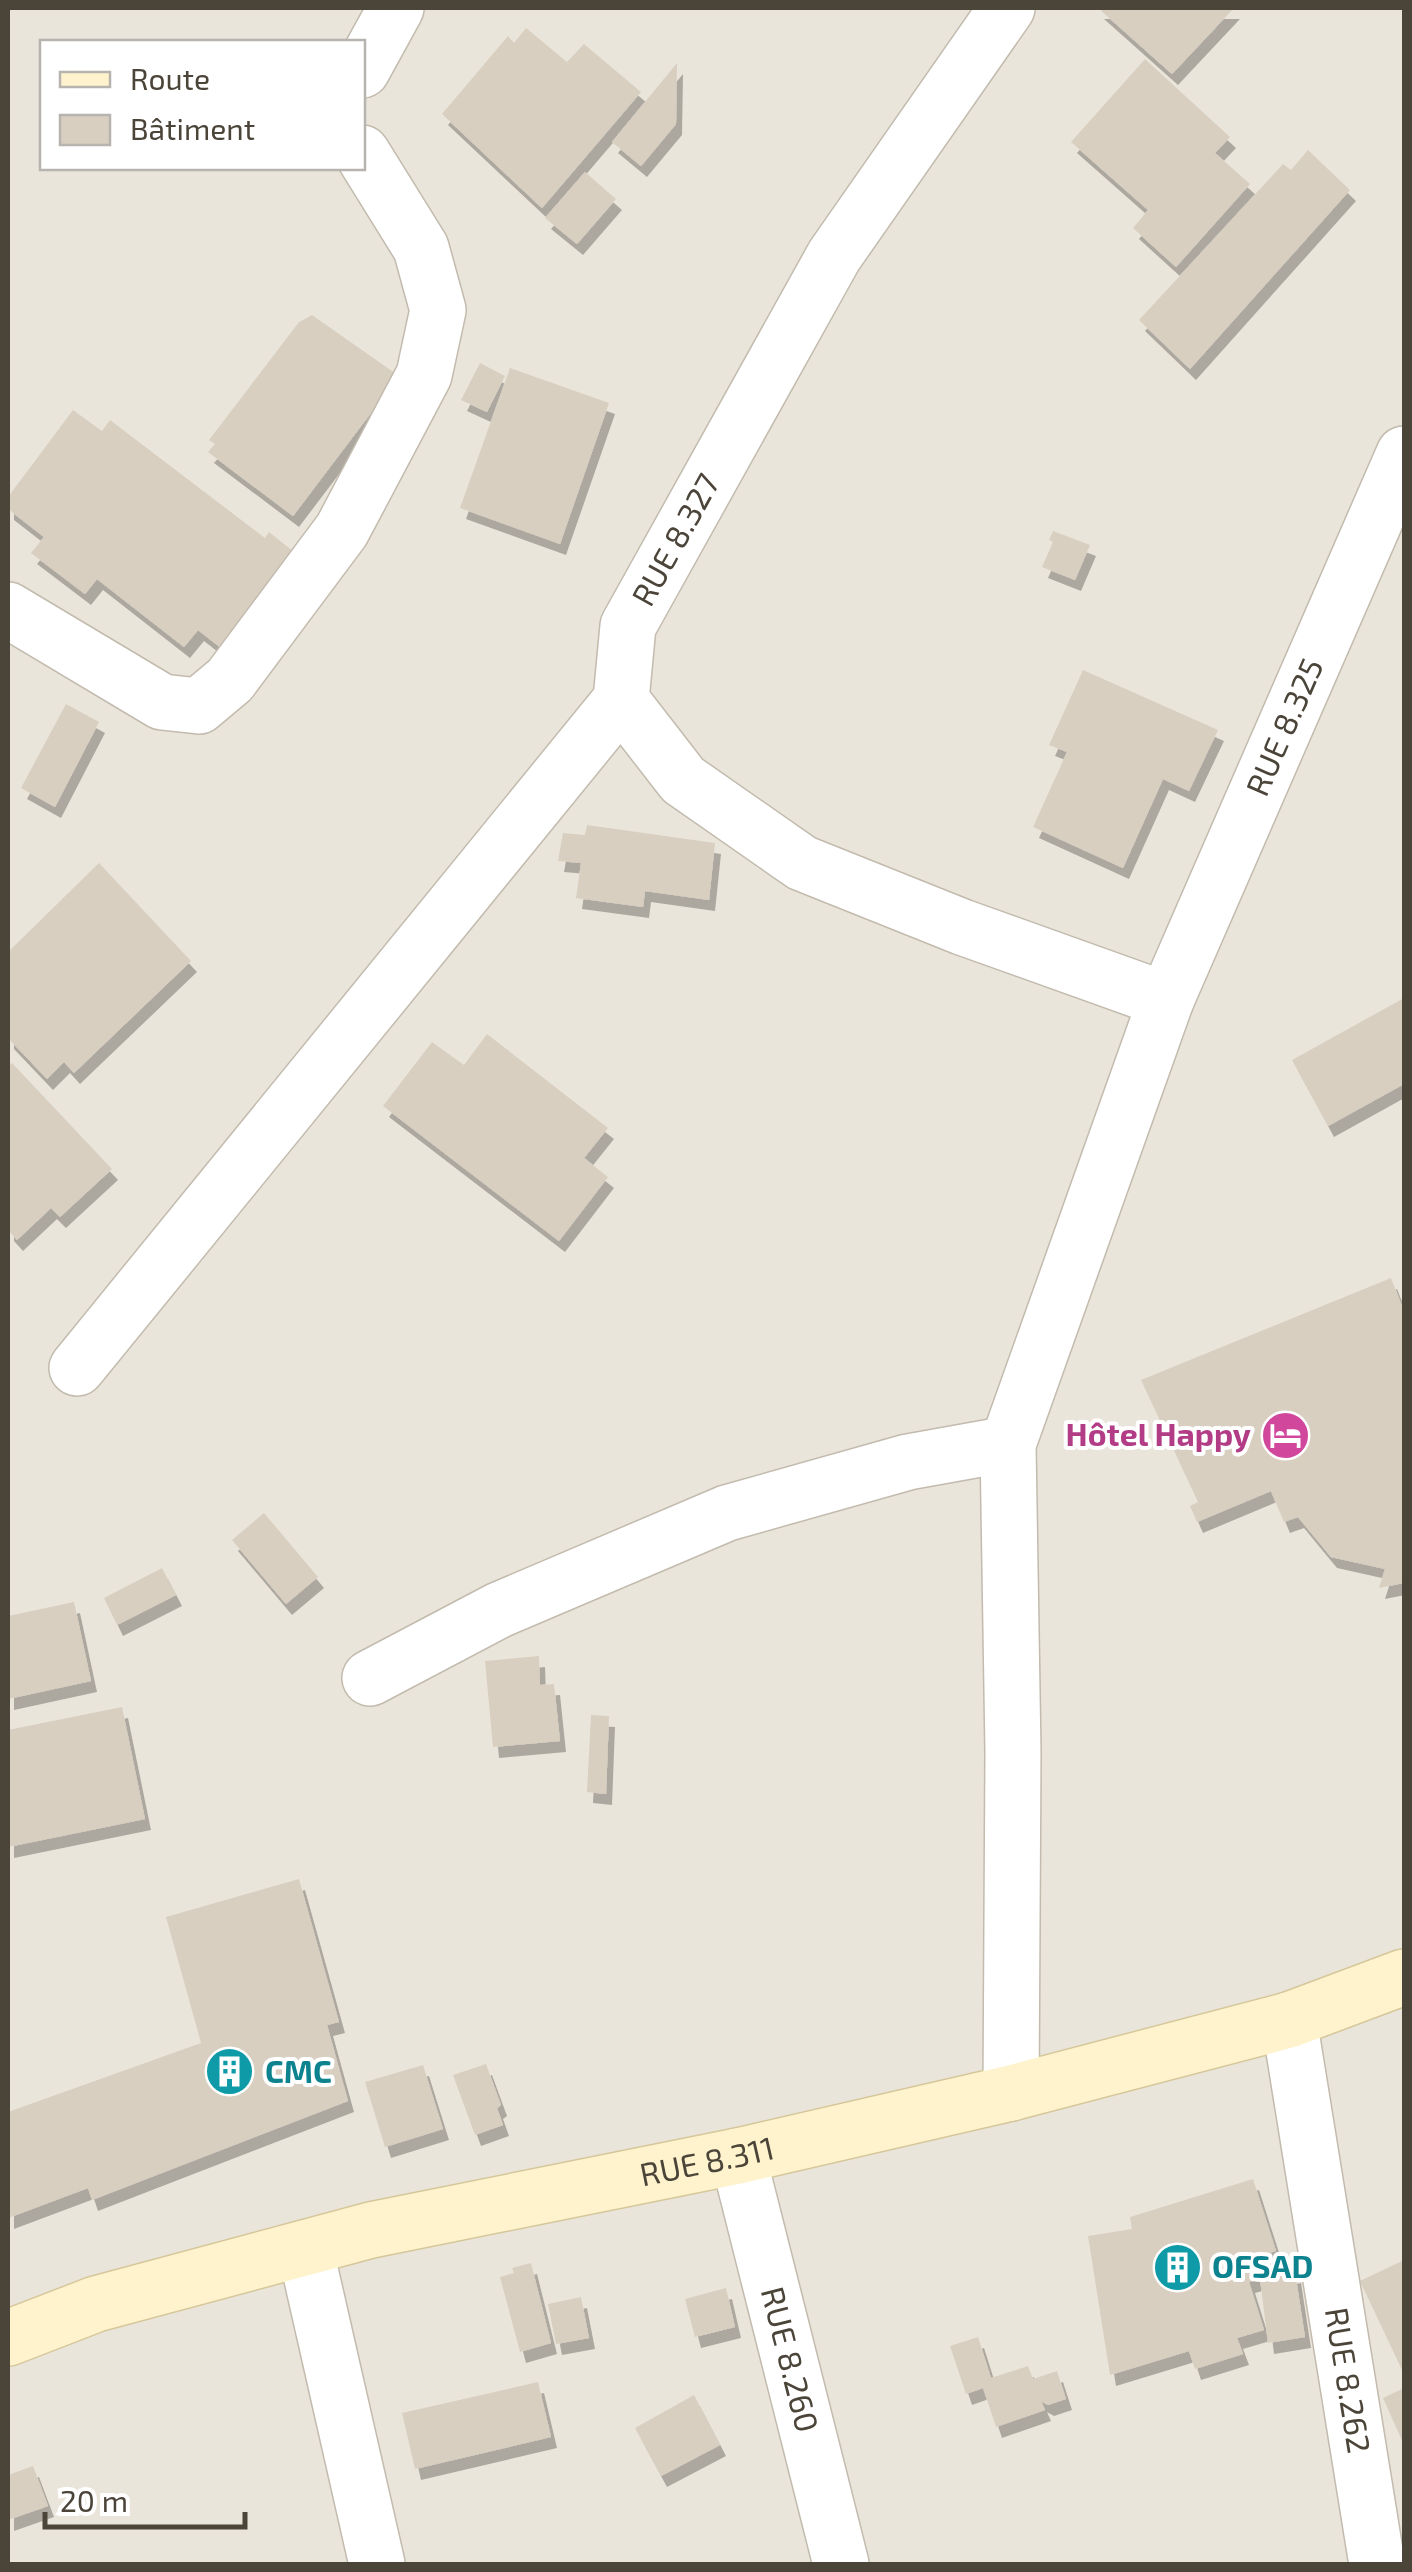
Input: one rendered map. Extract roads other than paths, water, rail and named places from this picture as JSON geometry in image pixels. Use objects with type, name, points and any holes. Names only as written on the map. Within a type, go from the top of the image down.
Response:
[{"type":"main road","name":"RUE 8.311","points":[[8,2338],[96,2304],[370,2230],[738,2156],[1011,2093],[1289,2020],[1404,1977]]},
{"type":"street","points":[[365,65],[396,8]]},
{"type":"street","name":"RUE 8.327","points":[[621,700],[628,626],[834,256],[1007,8]]},
{"type":"street","points":[[8,610],[162,702],[199,706],[230,680],[342,530],[424,375],[438,310],[421,248],[365,158]]},
{"type":"street","name":"RUE 8.325","points":[[1008,1444],[1166,1000],[1404,454]]},
{"type":"street","points":[[76,1368],[621,700],[683,780],[802,863],[962,928],[1166,1000]]},
{"type":"street","points":[[370,1678],[500,1610],[727,1514],[908,1462],[1008,1444],[1013,1752],[1011,2093]]},
{"type":"street","name":"RUE 8.262","points":[[1289,2020],[1377,2564]]},
{"type":"street","name":"RUE 8.260","points":[[738,2156],[841,2564]]},
{"type":"street","points":[[304,2248],[377,2564]]},
{"type":"place","name":"Hôtel Happy","points":[[1286,1435]]},
{"type":"place","name":"CMC","points":[[230,2072]]},
{"type":"place","name":"OFSAD","points":[[1177,2267]]}]
